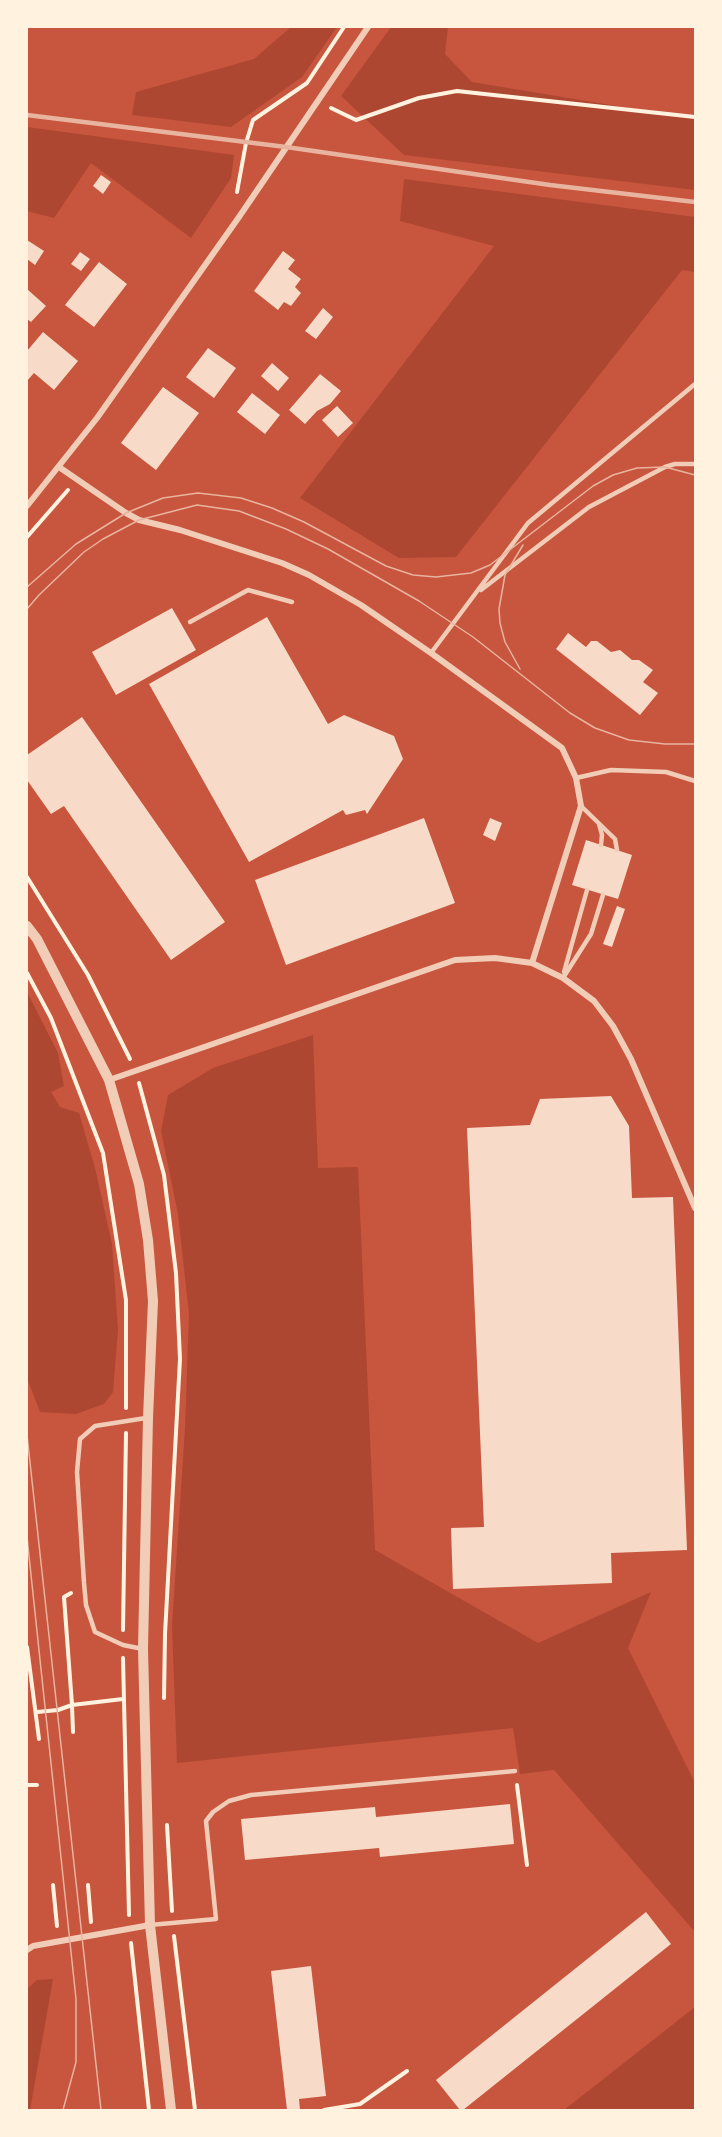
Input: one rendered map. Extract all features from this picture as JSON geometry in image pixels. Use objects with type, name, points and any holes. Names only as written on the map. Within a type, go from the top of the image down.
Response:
[{"type":"street","points":[[27,506],[97,418],[239,217],[368,27]]},
{"type":"street","points":[[59,467],[126,513],[140,520],[282,563],[309,575],[361,605],[562,748],[576,778],[581,807],[532,963]]},
{"type":"street","points":[[27,926],[37,939],[109,1080],[139,1184],[148,1240],[153,1301],[143,1649],[150,1925],[171,2110]]},
{"type":"street","points":[[109,1080],[455,960],[495,958],[532,963],[563,978],[594,1001],[613,1026],[631,1059],[695,1208]]},
{"type":"street","points":[[27,1950],[33,1946],[150,1925]]},
{"type":"lane","points":[[431,653],[528,523],[695,384]]},
{"type":"lane","points":[[476,593],[589,507],[665,467],[675,464],[695,464]]},
{"type":"lane","points":[[190,622],[248,590],[292,602]]},
{"type":"lane","points":[[576,778],[611,770],[666,772],[695,781]]},
{"type":"lane","points":[[581,807],[615,838],[617,850]]},
{"type":"lane","points":[[598,823],[602,835],[601,845]]},
{"type":"lane","points":[[563,978],[587,890]]},
{"type":"lane","points":[[563,978],[591,933],[603,895]]},
{"type":"lane","points":[[143,1649],[123,1645],[94,1632],[86,1605],[77,1472],[80,1439],[94,1426],[148,1418]]},
{"type":"lane","points":[[150,1925],[216,1919],[206,1821],[213,1812],[229,1801],[251,1795],[515,1771]]},
{"type":"path","points":[[239,217],[236,202],[239,176],[253,120],[308,83],[344,27]]},
{"type":"path","points":[[316,101],[356,120],[419,98],[457,92],[695,117]]},
{"type":"path","points":[[27,537],[77,480]]},
{"type":"path","points":[[27,877],[88,975],[135,1071],[164,1175],[176,1273],[180,1359],[165,1634],[164,1700]]},
{"type":"path","points":[[27,973],[51,1018],[103,1153],[126,1300],[123,1699],[129,1928],[149,2110]]},
{"type":"path","points":[[73,1732],[64,1597],[84,1583]]},
{"type":"path","points":[[27,1647],[39,1739]]},
{"type":"path","points":[[37,1712],[58,1710],[72,1704],[123,1699]]},
{"type":"path","points":[[515,1771],[526,1865]]},
{"type":"path","points":[[27,1785],[37,1785]]},
{"type":"path","points":[[167,1822],[172,1923],[195,2110]]},
{"type":"path","points":[[54,1885],[58,1941]]},
{"type":"path","points":[[88,1885],[92,1935]]},
{"type":"path","points":[[324,2110],[360,2104],[407,2071]]},
{"type":"shaded area","points":[[291,27],[337,27],[302,77],[231,127],[132,115],[136,92],[254,59]]},
{"type":"shaded area","points":[[391,27],[448,27],[445,54],[472,82],[695,119],[695,190],[404,155],[341,96]]},
{"type":"shaded area","points":[[27,127],[234,155],[231,178],[191,238],[91,163],[54,218],[27,211]]},
{"type":"shaded area","points":[[404,179],[695,217],[695,272],[682,270],[456,557],[399,558],[300,498],[494,246],[400,221]]},
{"type":"shaded area","points":[[27,992],[58,1053],[64,1086],[51,1092],[60,1107],[79,1113],[95,1168],[112,1244],[118,1330],[113,1392],[104,1404],[76,1414],[40,1412],[27,1378]]},
{"type":"shaded area","points":[[313,1035],[318,1168],[358,1167],[375,1550],[538,1643],[651,1592],[628,1648],[695,1783],[695,1932],[554,1770],[520,1774],[513,1728],[177,1763],[172,1625],[185,1429],[189,1314],[178,1214],[161,1131],[168,1095],[213,1068]]},
{"type":"shaded area","points":[[53,1979],[30,2110],[27,2110],[27,1989],[37,1980]]},
{"type":"shaded area","points":[[695,2007],[695,2110],[564,2110]]},
{"type":"building","points":[[101,175],[111,182],[103,194],[93,186]]},
{"type":"building","points":[[27,240],[44,251],[35,265],[27,259]]},
{"type":"building","points":[[283,251],[295,260],[288,269],[301,279],[295,287],[301,293],[291,306],[284,302],[278,310],[254,291]]},
{"type":"building","points":[[80,252],[90,259],[81,271],[71,264]]},
{"type":"building","points":[[99,262],[127,284],[94,327],[65,305]]},
{"type":"building","points":[[27,289],[46,306],[31,322],[27,319]]},
{"type":"building","points":[[323,308],[333,317],[316,339],[305,331]]},
{"type":"building","points":[[43,332],[78,361],[54,390],[34,373],[27,381],[27,351]]},
{"type":"building","points":[[208,348],[236,368],[214,398],[186,377]]},
{"type":"building","points":[[272,363],[289,378],[278,391],[261,376]]},
{"type":"building","points":[[320,374],[341,391],[330,404],[317,411],[305,424],[289,410]]},
{"type":"building","points":[[163,387],[199,413],[156,470],[121,443]]},
{"type":"building","points":[[252,393],[280,415],[265,434],[237,412]]},
{"type":"building","points":[[337,406],[353,423],[338,437],[322,420]]},
{"type":"building","points":[[172,608],[196,650],[116,695],[92,652]]},
{"type":"building","points":[[267,617],[328,724],[344,715],[394,736],[403,759],[367,814],[365,810],[346,815],[343,810],[249,862],[149,684]]},
{"type":"building","points":[[568,633],[586,647],[591,641],[597,641],[611,652],[620,650],[632,660],[639,660],[653,670],[643,682],[658,693],[640,715],[556,649]]},
{"type":"building","points":[[82,717],[225,922],[171,960],[64,806],[51,814],[27,780],[27,755]]},
{"type":"building","points":[[424,818],[455,903],[286,965],[255,880]]},
{"type":"building","points":[[490,818],[502,823],[495,841],[483,835]]},
{"type":"building","points":[[586,840],[632,855],[618,899],[572,885]]},
{"type":"building","points":[[617,906],[625,909],[612,947],[603,944]]},
{"type":"building","points":[[611,1096],[629,1126],[632,1198],[673,1197],[687,1550],[611,1553],[612,1583],[453,1589],[451,1528],[484,1527],[467,1128],[530,1125],[540,1099]]},
{"type":"building","points":[[510,1804],[514,1844],[380,1857],[379,1848],[245,1860],[241,1819],[375,1807],[376,1817]]},
{"type":"building","points":[[646,1912],[671,1944],[463,2110],[460,2110],[436,2080]]},
{"type":"building","points":[[311,1966],[326,2096],[299,2099],[300,2110],[287,2110],[271,1971]]},
{"type":"tram line","points":[[27,587],[76,544],[126,513],[163,498],[198,493],[241,498],[304,522],[386,566],[413,575],[436,577],[471,573],[490,565],[593,486],[613,475],[637,468],[665,467],[695,475]]},
{"type":"tram line","points":[[27,609],[84,552],[139,520],[197,505],[239,511],[286,529],[328,549],[419,601],[473,637],[570,713],[595,728],[629,740],[665,744],[695,744]]},
{"type":"tram line","points":[[520,669],[505,642],[499,609],[505,575],[523,545]]},
{"type":"tram line","points":[[27,1435],[101,2110]]},
{"type":"tram line","points":[[27,1537],[76,1999],[76,2062],[63,2110]]},
{"type":"railway","points":[[27,115],[286,147],[550,185],[695,202]]}]
